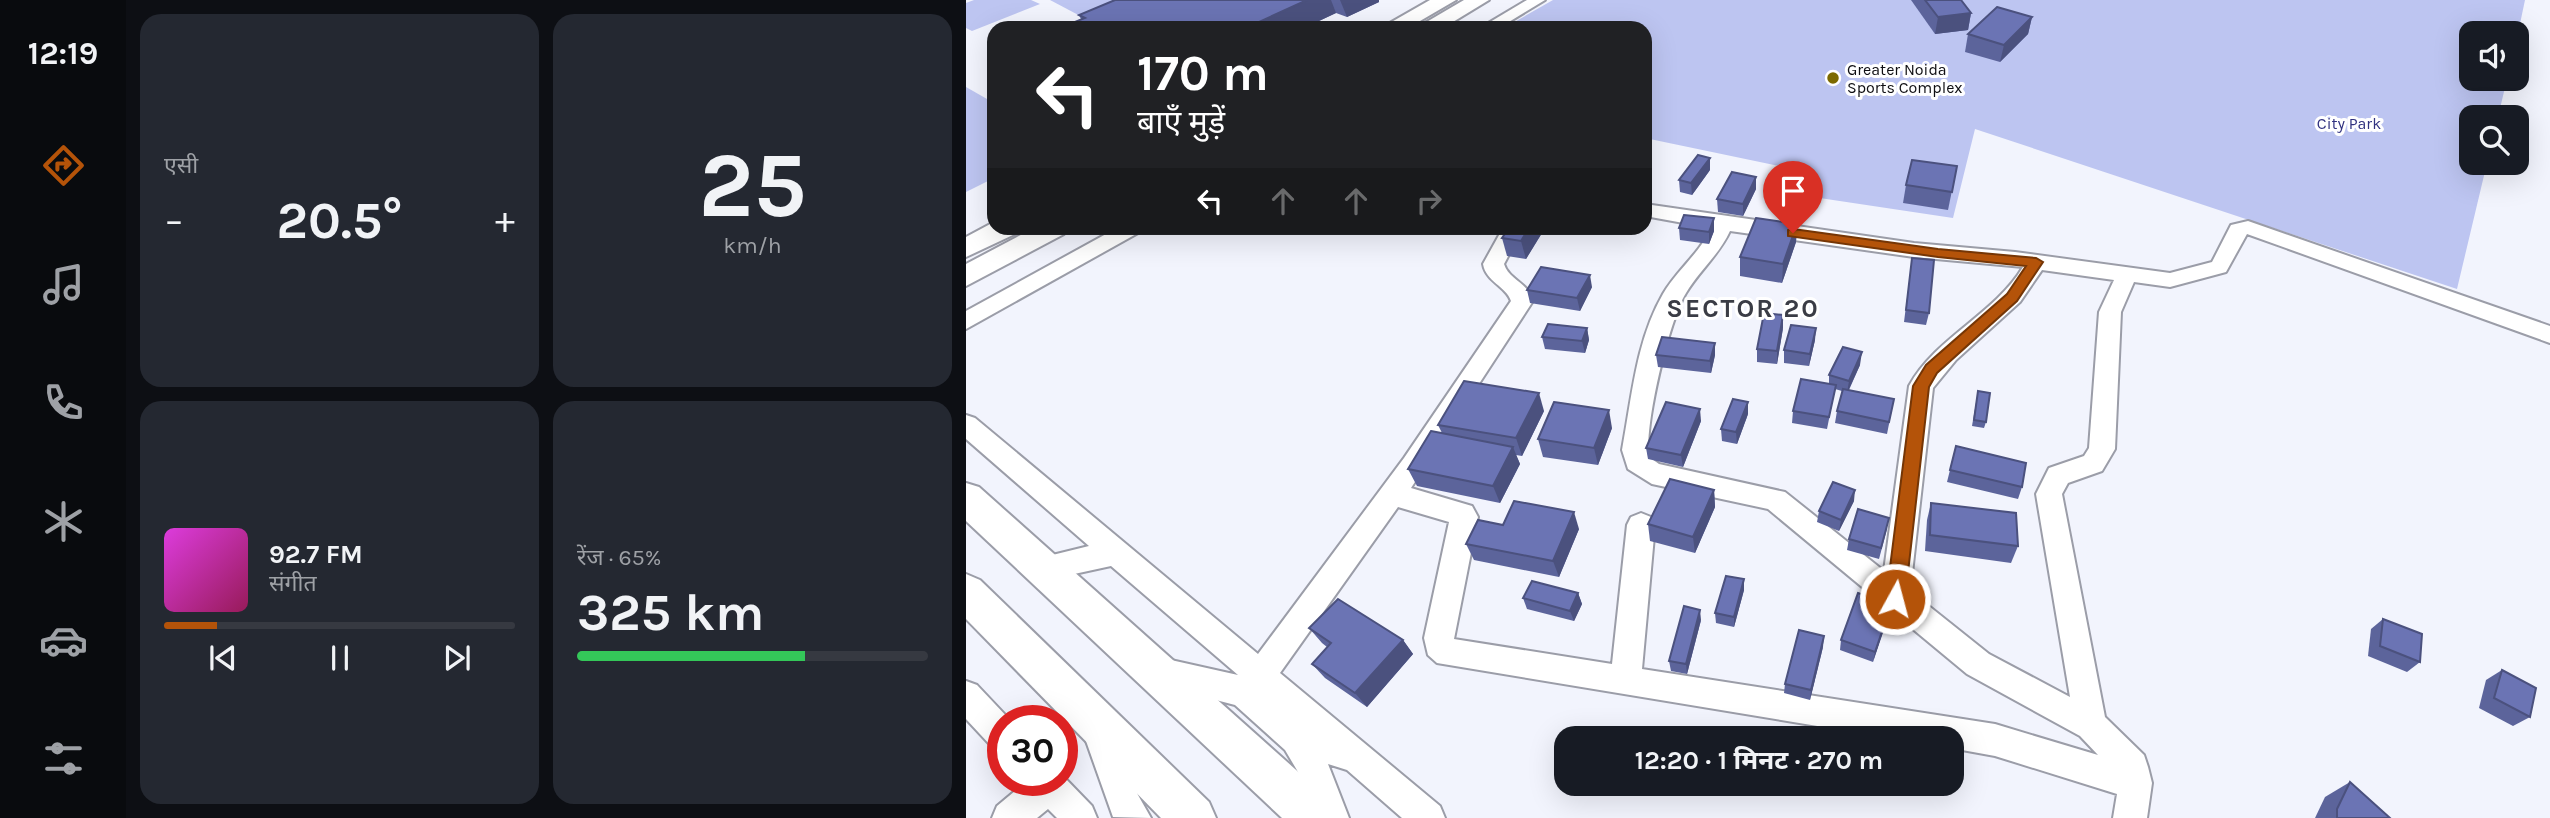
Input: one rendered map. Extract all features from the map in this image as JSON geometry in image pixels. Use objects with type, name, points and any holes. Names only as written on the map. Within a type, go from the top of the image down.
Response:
[{"type":"street","points":[[1406,21],[1446,0]]},
{"type":"street","points":[[1439,21],[1479,0]]},
{"type":"street","points":[[1500,21],[1538,0]]},
{"type":"street","points":[[1652,211],[1723,224],[1938,253],[2036,262],[2170,280],[2219,267],[2232,248],[2238,230],[2248,227],[2550,335]]},
{"type":"street","points":[[1723,224],[1711,252],[1673,295],[1659,328],[1635,450],[1637,462],[1653,473],[1776,500],[1978,664],[2091,725],[2120,751],[2132,767],[2135,783],[2130,818]]},
{"type":"street","points":[[966,248],[991,235]]},
{"type":"street","points":[[966,276],[1041,235]]},
{"type":"street","points":[[966,321],[1118,235]]},
{"type":"street","points":[[1260,677],[1392,494],[1522,301],[1520,292],[1497,277],[1492,267],[1494,258],[1509,235]]},
{"type":"street","points":[[1895,599],[1921,386],[1931,369],[2012,298],[2036,262]]},
{"type":"street","points":[[2091,725],[2049,494],[2050,482],[2054,476],[2093,464],[2102,449],[2110,312],[2127,275]]},
{"type":"street","points":[[966,425],[1427,818]]},
{"type":"street","points":[[1392,494],[1462,514],[1464,517],[1439,638],[1443,650],[1448,653],[1995,740],[2135,783]]},
{"type":"street","points":[[966,498],[1316,818]]},
{"type":"street","points":[[1625,681],[1641,525]]},
{"type":"street","points":[[1042,569],[1113,553]]},
{"type":"street","points":[[966,592],[1193,818]]},
{"type":"street","points":[[1154,671],[1216,683],[1245,693],[1296,739],[1311,763],[1332,818]]},
{"type":"street","points":[[966,696],[987,719]]},
{"type":"street","points":[[1095,721],[1125,805],[1134,818]]},
{"type":"street","points":[[1296,739],[1353,755]]},
{"type":"street","points":[[1009,818],[1034,796]]},
{"type":"street","points":[[1059,796],[1080,818]]},
{"type":"green space","points":[[974,0],[1031,0],[1040,4],[997,21],[987,21],[987,25],[972,31],[966,28],[966,3]]},
{"type":"green space","points":[[1050,0],[1132,0],[1086,19]]},
{"type":"green space","name":"City Park","points":[[1553,0],[2525,0],[2521,21],[2459,21],[2459,91],[2504,91],[2501,105],[2459,105],[2459,175],[2484,175],[2457,289],[1975,129],[1953,218],[1766,190],[1779,166],[1652,139],[1652,21],[1516,21]]},
{"type":"green space","points":[[966,87],[987,99],[987,182],[966,192]]},
{"type":"building","points":[[1115,0],[1307,0],[1261,21],[1078,21],[1085,18],[1079,15]]},
{"type":"building","points":[[1925,0],[1961,0],[1971,13],[1938,17]]},
{"type":"building","points":[[1997,7],[2032,17],[2004,45],[1968,34]]},
{"type":"building","points":[[1698,155],[1710,158],[1691,183],[1679,180]]},
{"type":"building","points":[[1912,160],[1957,166],[1952,192],[1906,185]]},
{"type":"building","points":[[1732,172],[1756,177],[1743,204],[1717,199]]},
{"type":"building","points":[[1684,215],[1714,218],[1709,232],[1679,228]]},
{"type":"building","points":[[1756,218],[1797,224],[1783,264],[1740,257]]},
{"type":"building","points":[[1504,235],[1525,235],[1521,241],[1502,238]]},
{"type":"building","points":[[1912,258],[1934,260],[1929,313],[1906,310]]},
{"type":"building","points":[[1541,267],[1590,275],[1577,298],[1527,290]]},
{"type":"building","points":[[1764,313],[1783,315],[1777,351],[1757,349]]},
{"type":"building","points":[[1548,324],[1587,328],[1582,341],[1542,337]]},
{"type":"building","points":[[1791,325],[1816,328],[1810,354],[1784,350]]},
{"type":"building","points":[[1662,337],[1715,343],[1710,361],[1656,355]]},
{"type":"building","points":[[1843,347],[1862,352],[1849,381],[1829,375]]},
{"type":"building","points":[[1801,379],[1836,385],[1829,417],[1793,411]]},
{"type":"building","points":[[1464,381],[1539,393],[1516,438],[1438,425]]},
{"type":"building","points":[[1843,389],[1894,399],[1889,422],[1837,411]]},
{"type":"building","points":[[1978,391],[1990,393],[1986,422],[1974,420]]},
{"type":"building","points":[[1733,399],[1748,402],[1736,432],[1721,429]]},
{"type":"building","points":[[1554,402],[1609,410],[1594,448],[1538,439]]},
{"type":"building","points":[[1666,402],[1700,409],[1681,455],[1646,448]]},
{"type":"building","points":[[1431,431],[1513,447],[1493,486],[1408,469]]},
{"type":"building","points":[[1956,446],[2026,463],[2022,487],[1950,470]]},
{"type":"building","points":[[1670,479],[1714,490],[1693,537],[1648,524]]},
{"type":"building","points":[[1833,482],[1855,490],[1841,520],[1819,511]]},
{"type":"building","points":[[1514,501],[1574,512],[1553,561],[1466,544],[1478,520],[1503,525]]},
{"type":"building","points":[[1931,503],[2016,513],[2018,546],[1930,535]]},
{"type":"building","points":[[1858,509],[1889,518],[1881,548],[1849,539]]},
{"type":"building","points":[[1726,576],[1744,579],[1734,617],[1715,613]]},
{"type":"building","points":[[1532,581],[1578,593],[1570,611],[1523,598]]},
{"type":"building","points":[[1858,593],[1891,605],[1875,652],[1841,640]]},
{"type":"building","points":[[1338,599],[1403,640],[1355,693],[1312,664],[1331,643],[1309,628]]},
{"type":"building","points":[[1684,606],[1700,610],[1686,664],[1669,661]]},
{"type":"building","points":[[2383,619],[2422,634],[2420,662],[2380,646]]},
{"type":"building","points":[[1799,630],[1824,636],[1811,690],[1785,684]]},
{"type":"building","points":[[2502,670],[2536,688],[2530,717],[2494,698]]},
{"type":"building","points":[[2350,782],[2390,818],[2337,818],[2337,809]]},
{"type":"place","name":"Greater Noida Sports Complex","points":[[1833,78]]},
{"type":"district","name":"SECTOR 20","points":[[1743,308]]},
{"type":"route","points":[[1793,233],[1938,253],[2036,262],[2012,298],[1931,369],[1921,386],[1895,599]]}]
